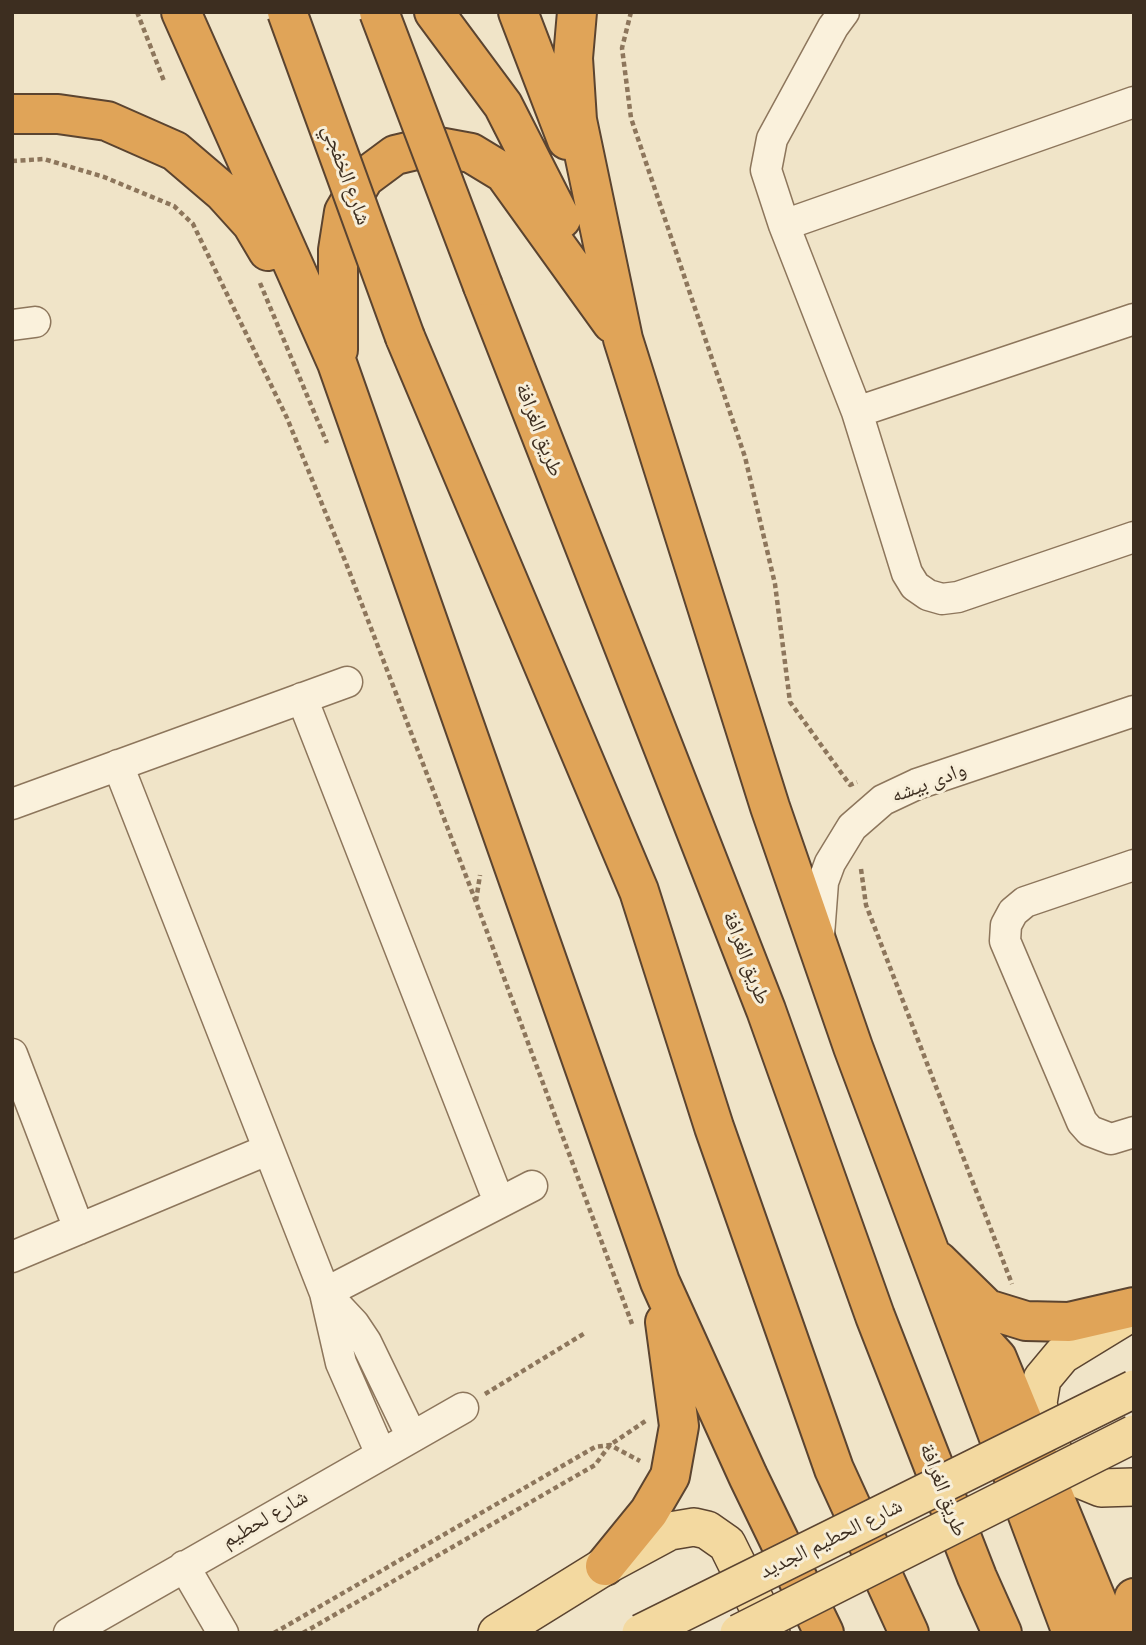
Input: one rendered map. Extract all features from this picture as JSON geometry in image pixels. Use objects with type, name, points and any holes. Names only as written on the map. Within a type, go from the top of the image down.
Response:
[{"type":"highway","points":[[181,12],[337,363],[660,1282],[748,1476],[824,1633]]},
{"type":"highway","points":[[205,71],[206,12]]},
{"type":"highway","name":"شارع الخفجي","points":[[286,12],[405,337],[639,891],[714,1127],[834,1469],[909,1633]]},
{"type":"highway","name":"طريق الغرافة","points":[[379,12],[766,1010],[880,1328],[1002,1633]]},
{"type":"highway","points":[[434,12],[503,105],[623,339]]},
{"type":"highway","points":[[518,12],[594,210]]},
{"type":"highway","points":[[577,12],[574,86],[594,210],[623,339],[744,726],[818,946],[928,1250],[1072,1633]]},
{"type":"highway","points":[[12,114],[58,114],[107,121],[159,143],[190,162],[223,192],[252,224],[337,363]]},
{"type":"highway","points":[[337,363],[338,250],[344,212],[364,178],[395,155],[433,146],[471,152],[504,173],[623,339]]},
{"type":"highway","points":[[928,1250],[987,1308],[1026,1321],[1069,1322],[1134,1309]]},
{"type":"highway","points":[[605,1566],[661,1496],[676,1450],[679,1426],[660,1282]]},
{"type":"highway","points":[[957,1327],[979,1337],[997,1358],[1110,1633]]},
{"type":"highway","points":[[1133,1633],[1134,1598]]},
{"type":"main road","points":[[1134,1309],[1062,1355],[1042,1379],[1038,1404],[1045,1437],[1056,1456],[1079,1479],[1101,1488],[1134,1487]]},
{"type":"main road","name":"شارع الحطيم الجديد","points":[[641,1633],[1134,1389]]},
{"type":"main road","name":"شارع الحطيم الجديد","points":[[738,1633],[1134,1434]]},
{"type":"main road","points":[[497,1633],[605,1566],[670,1531],[682,1528],[707,1530],[727,1544],[771,1633]]},
{"type":"street","points":[[844,12],[772,139],[767,154],[769,185],[857,412],[907,573],[915,586],[928,595],[958,597],[1134,537]]},
{"type":"street","points":[[784,225],[1134,102]]},
{"type":"street","points":[[857,412],[1134,319]]},
{"type":"street","points":[[12,804],[347,682]]},
{"type":"street","points":[[302,698],[499,1202]]},
{"type":"street","name":"وادى بيشه","points":[[818,946],[823,882],[839,844],[866,813],[883,800],[917,784],[1134,711]]},
{"type":"street","points":[[118,765],[325,1293],[341,1363],[380,1452]]},
{"type":"street","points":[[1134,865],[1025,902],[1013,912],[1006,925],[1005,941],[1082,1122],[1090,1131],[1111,1139],[1134,1132]]},
{"type":"street","points":[[12,1054],[79,1229]]},
{"type":"street","points":[[12,1257],[267,1150]]},
{"type":"street","points":[[325,1293],[532,1186]]},
{"type":"street","points":[[325,1293],[347,1315],[366,1342],[411,1435]]},
{"type":"street","name":"شارع لحطيم","points":[[69,1633],[380,1452],[463,1408]]},
{"type":"street","points":[[184,1566],[223,1633]]},
{"type":"path","points":[[137,12],[164,81]]},
{"type":"path","points":[[631,12],[622,48],[631,118],[745,457],[775,583],[790,702],[850,785],[861,781]]},
{"type":"path","points":[[12,162],[44,159],[104,177],[174,206],[193,224],[292,430],[476,902],[635,1332]]},
{"type":"path","points":[[256,274],[328,447]]},
{"type":"path","points":[[863,858],[861,887],[866,905],[1026,1321]]},
{"type":"path","points":[[476,902],[482,867]]},
{"type":"path","points":[[463,1408],[586,1333]]},
{"type":"path","points":[[303,1633],[595,1465],[610,1445],[652,1414]]},
{"type":"path","points":[[275,1633],[596,1447],[610,1445],[647,1464]]}]
